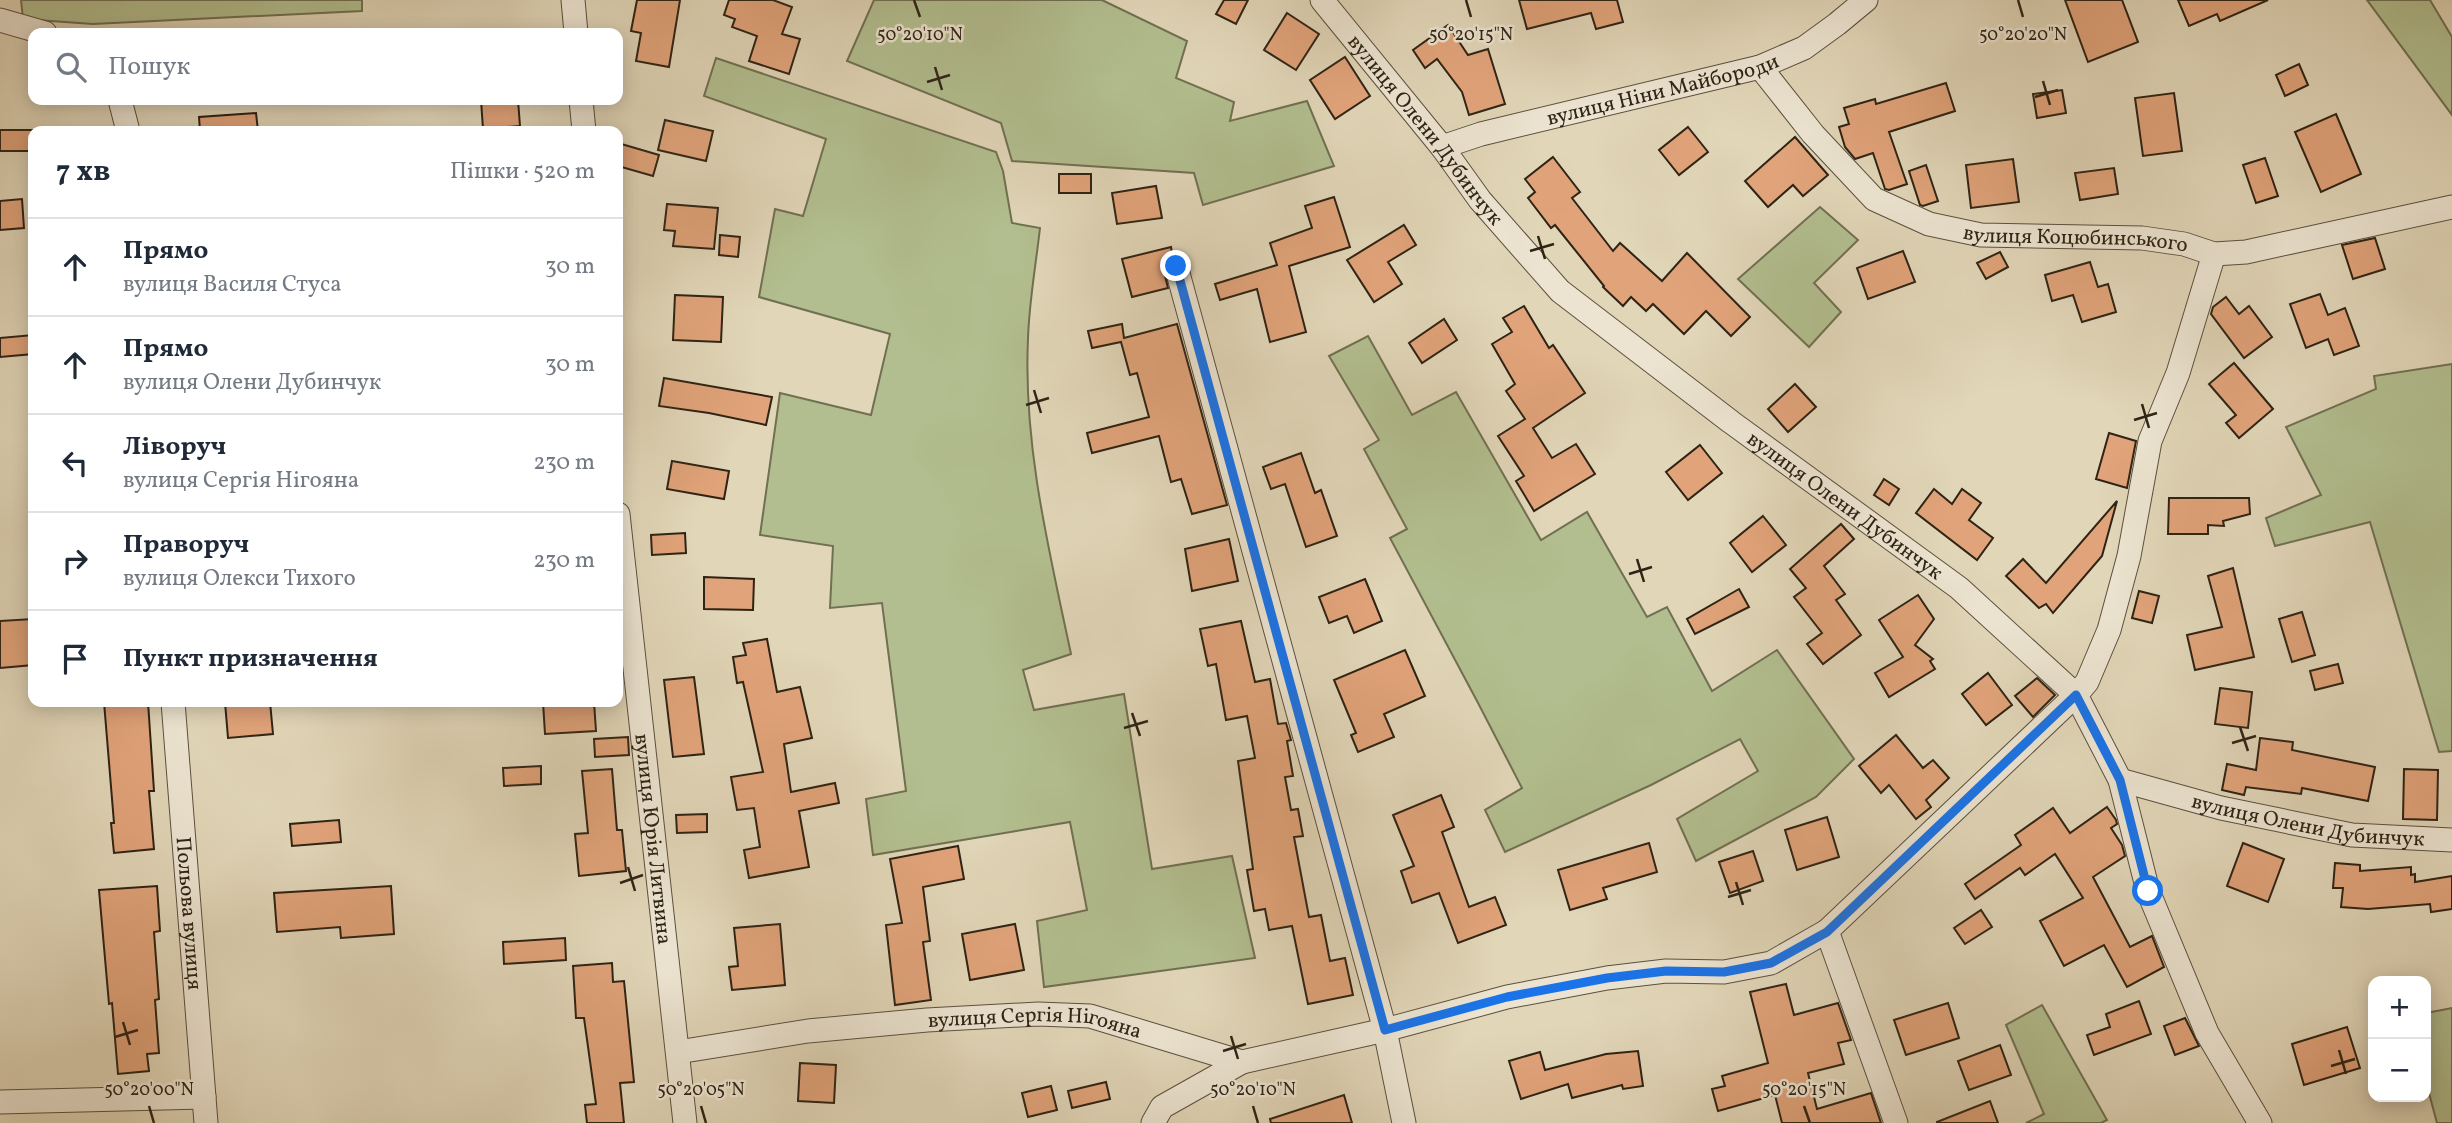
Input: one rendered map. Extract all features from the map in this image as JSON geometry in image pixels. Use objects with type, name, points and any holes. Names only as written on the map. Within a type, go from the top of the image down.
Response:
[{"type":"street","points":[[573,0],[576,28]]},
{"type":"street","name":"вулиця Олени Дубинчук","points":[[1322,0],[1442,147],[1480,200],[1560,291],[1731,422],[1959,588],[2076,695],[2120,780],[2221,808],[2352,835],[2452,840]]},
{"type":"street","name":"вулиця Ніни Майбороди","points":[[1442,147],[1481,134],[1760,67],[1804,48],[1866,0]]},
{"type":"street","points":[[0,20],[28,28]]},
{"type":"street","name":"вулиця Коцюбинського","points":[[1760,67],[1813,134],[1874,199],[1929,224],[1981,235],[2143,238],[2184,244],[2214,254],[2246,251],[2452,207]]},
{"type":"street","points":[[121,105],[127,126]]},
{"type":"street","points":[[581,105],[584,126]]},
{"type":"street","name":"вулиця Сергія Нігояна","points":[[678,1052],[808,1031],[927,1020],[1038,1014],[1090,1016],[1242,1062],[1385,1030],[1507,997],[1607,978],[1666,971],[1724,972],[1771,963],[1827,932],[2087,682],[2109,630],[2129,555],[2150,441],[2178,373],[2214,254]]},
{"type":"street","points":[[1176,266],[1385,1030],[1404,1123]]},
{"type":"street","name":"вулиця Юрія Литвина","points":[[623,559],[685,1123]]},
{"type":"street","name":"Польова вулиця","points":[[173,707],[206,1123]]},
{"type":"street","points":[[2120,780],[2148,891],[2207,1033],[2260,1123]]},
{"type":"street","points":[[1827,932],[1896,1123]]},
{"type":"street","points":[[1153,1123],[1162,1107],[1242,1062]]},
{"type":"street","points":[[0,1102],[204,1097]]},
{"type":"green space","points":[[21,0],[362,0],[362,11],[93,24],[23,19]]},
{"type":"green space","points":[[874,0],[1102,0],[1187,41],[1176,78],[1234,102],[1230,121],[1307,101],[1334,166],[1203,205],[1194,173],[1012,161],[1001,123],[847,61]]},
{"type":"green space","points":[[2367,0],[2430,0],[2452,37],[2452,115]]},
{"type":"green space","points":[[716,58],[996,152],[1003,171],[1012,223],[1040,228],[1029,325],[1030,418],[1039,497],[1071,654],[1023,670],[1034,710],[1124,694],[1152,869],[1232,856],[1255,958],[1044,987],[1037,921],[1087,910],[1070,822],[873,855],[866,799],[906,791],[882,603],[830,608],[833,546],[760,535],[780,393],[871,415],[890,334],[759,297],[775,209],[803,216],[826,139],[704,96]]},
{"type":"green space","points":[[1820,207],[1858,240],[1814,283],[1841,312],[1809,347],[1738,279]]},
{"type":"green space","points":[[1368,336],[1412,415],[1456,392],[1541,540],[1587,512],[1647,617],[1667,607],[1712,691],[1777,650],[1854,759],[1816,797],[1696,861],[1677,819],[1758,771],[1740,739],[1651,785],[1505,852],[1485,810],[1522,788],[1390,538],[1407,529],[1364,449],[1379,440],[1329,356]]},
{"type":"green space","points":[[2452,364],[2452,751],[2439,752],[2370,522],[2275,546],[2266,518],[2321,495],[2286,427],[2376,389],[2374,376]]},
{"type":"green space","points":[[2042,1005],[2107,1120],[2101,1123],[2026,1123],[2044,1114],[2006,1025]]},
{"type":"green space","points":[[2452,1008],[2452,1123],[2437,1123],[2431,1101],[2431,1012]]},
{"type":"building","points":[[637,0],[680,0],[669,67],[636,61],[641,33],[631,31]]},
{"type":"building","points":[[729,0],[773,0],[792,7],[782,34],[800,39],[789,74],[749,61],[757,36],[732,27],[735,19],[724,15]]},
{"type":"building","points":[[1224,0],[1248,0],[1236,24],[1216,14]]},
{"type":"building","points":[[1519,0],[1617,0],[1623,22],[1596,29],[1591,13],[1527,29]]},
{"type":"building","points":[[2065,0],[2122,0],[2138,42],[2088,62]]},
{"type":"building","points":[[2178,0],[2268,0],[2220,21],[2217,14],[2189,26]]},
{"type":"building","points":[[1287,13],[1319,34],[1296,70],[1264,50]]},
{"type":"building","points":[[1448,25],[1468,55],[1488,49],[1505,104],[1469,115],[1462,92],[1437,59],[1425,68],[1413,50]]},
{"type":"building","points":[[1345,57],[1370,96],[1335,119],[1310,80]]},
{"type":"building","points":[[2299,64],[2308,85],[2285,96],[2276,75]]},
{"type":"building","points":[[1946,83],[1955,111],[1889,132],[1907,184],[1885,189],[1873,153],[1855,159],[1845,147],[1839,127],[1849,124],[1844,108],[1875,99],[1876,104]]},
{"type":"building","points":[[2062,90],[2066,113],[2037,118],[2033,94]]},
{"type":"building","points":[[2174,93],[2182,151],[2143,156],[2135,98]]},
{"type":"building","points":[[481,105],[518,105],[520,126],[483,126]]},
{"type":"building","points":[[256,113],[257,126],[200,126],[199,117]]},
{"type":"building","points":[[2336,114],[2361,174],[2321,192],[2295,132]]},
{"type":"building","points":[[665,120],[713,131],[706,161],[658,150]]},
{"type":"building","points":[[1688,127],[1708,152],[1679,175],[1659,150]]},
{"type":"building","points":[[0,130],[28,130],[28,151],[0,151]]},
{"type":"building","points":[[1795,137],[1828,175],[1803,196],[1793,185],[1768,207],[1745,181]]},
{"type":"building","points":[[623,144],[659,155],[653,176],[623,167]]},
{"type":"building","points":[[1553,157],[1580,192],[1572,198],[1613,251],[1620,243],[1662,281],[1687,253],[1750,317],[1731,336],[1706,311],[1684,334],[1653,304],[1646,311],[1631,297],[1623,306],[1603,287],[1555,225],[1551,228],[1528,198],[1535,192],[1525,179]]},
{"type":"building","points":[[2265,158],[2278,196],[2256,203],[2243,165]]},
{"type":"building","points":[[2013,159],[2019,202],[1971,208],[1966,165]]},
{"type":"building","points":[[1926,165],[1938,201],[1923,206],[1920,205],[1909,171]]},
{"type":"building","points":[[2114,168],[2118,194],[2080,200],[2075,173]]},
{"type":"building","points":[[1059,174],[1091,174],[1091,193],[1059,193]]},
{"type":"building","points":[[1156,186],[1162,218],[1117,224],[1112,193]]},
{"type":"building","points":[[1334,197],[1350,247],[1289,266],[1306,332],[1270,342],[1257,289],[1220,300],[1215,284],[1277,265],[1270,243],[1312,228],[1305,206]]},
{"type":"building","points":[[22,199],[24,228],[0,230],[0,201]]},
{"type":"building","points":[[667,204],[718,208],[714,249],[673,246],[675,231],[664,230]]},
{"type":"building","points":[[1404,225],[1416,245],[1388,262],[1402,284],[1374,302],[1347,260]]},
{"type":"building","points":[[720,235],[740,237],[738,257],[719,255]]},
{"type":"building","points":[[2375,238],[2385,269],[2353,279],[2342,245]]},
{"type":"building","points":[[1171,247],[1172,253],[1162,263],[1168,288],[1132,297],[1122,259]]},
{"type":"building","points":[[1903,251],[1915,282],[1868,299],[1857,268]]},
{"type":"building","points":[[2000,252],[2008,267],[1986,279],[1977,263]]},
{"type":"building","points":[[2090,262],[2098,287],[2108,284],[2116,312],[2082,322],[2073,295],[2052,301],[2045,275]]},
{"type":"building","points":[[2320,294],[2328,315],[2345,308],[2359,346],[2334,355],[2328,339],[2306,348],[2290,304]]},
{"type":"building","points":[[675,295],[723,297],[721,342],[673,340]]},
{"type":"building","points":[[2226,297],[2239,314],[2249,306],[2272,337],[2244,358],[2211,314],[2213,307]]},
{"type":"building","points":[[1524,306],[1549,348],[1553,345],[1585,393],[1533,428],[1552,458],[1576,444],[1595,474],[1534,511],[1516,481],[1524,476],[1498,436],[1525,419],[1506,391],[1515,384],[1492,344],[1512,332],[1503,318]]},
{"type":"building","points":[[1444,319],[1457,340],[1422,363],[1409,343]]},
{"type":"building","points":[[1122,324],[1124,338],[1177,324],[1227,505],[1192,514],[1181,479],[1171,482],[1159,436],[1092,453],[1087,433],[1149,417],[1137,373],[1130,375],[1121,342],[1092,348],[1088,331]]},
{"type":"building","points":[[28,335],[28,354],[0,357],[0,338]]},
{"type":"building","points":[[2234,363],[2273,409],[2239,438],[2226,423],[2236,415],[2209,384]]},
{"type":"building","points":[[664,378],[772,397],[766,425],[659,406]]},
{"type":"building","points":[[1795,384],[1816,407],[1788,432],[1768,409]]},
{"type":"building","points":[[2109,433],[2136,441],[2127,488],[2096,479]]},
{"type":"building","points":[[1700,445],[1722,473],[1688,500],[1666,472]]},
{"type":"building","points":[[1301,453],[1315,493],[1321,490],[1337,536],[1306,547],[1285,484],[1271,489],[1263,467]]},
{"type":"building","points":[[672,461],[729,471],[724,499],[667,489]]},
{"type":"building","points":[[1884,479],[1899,489],[1889,505],[1874,495]]},
{"type":"building","points":[[1934,489],[1952,504],[1962,489],[1981,503],[1969,520],[1993,538],[1977,560],[1916,513]]},
{"type":"building","points":[[2169,498],[2249,498],[2250,514],[2223,521],[2224,526],[2208,525],[2208,534],[2168,534]]},
{"type":"building","points":[[2117,501],[2102,556],[2053,613],[2046,604],[2039,608],[2006,576],[2023,559],[2046,583]]},
{"type":"building","points":[[1763,516],[1786,545],[1752,572],[1730,543]]},
{"type":"building","points":[[1841,524],[1854,539],[1824,566],[1845,594],[1836,600],[1861,635],[1823,664],[1807,644],[1822,633],[1794,597],[1806,588],[1790,569]]},
{"type":"building","points":[[685,533],[686,553],[652,555],[651,535]]},
{"type":"building","points":[[1229,539],[1238,581],[1192,591],[1185,549]]},
{"type":"building","points":[[2233,568],[2254,657],[2195,670],[2187,635],[2222,627],[2208,576]]},
{"type":"building","points":[[704,577],[754,579],[753,610],[704,609]]},
{"type":"building","points":[[1365,579],[1382,621],[1354,633],[1347,616],[1329,623],[1319,597]]},
{"type":"building","points":[[1739,589],[1749,607],[1695,634],[1687,619]]},
{"type":"building","points":[[2139,591],[2159,596],[2152,623],[2132,618]]},
{"type":"building","points":[[1918,595],[1934,619],[1915,645],[1933,659],[1930,661],[1935,669],[1889,697],[1875,673],[1903,657],[1879,620]]},
{"type":"building","points":[[2302,612],[2315,655],[2292,662],[2279,619]]},
{"type":"building","points":[[28,619],[28,665],[0,668],[0,621]]},
{"type":"building","points":[[1241,621],[1255,682],[1270,679],[1278,724],[1286,723],[1291,740],[1287,741],[1293,776],[1285,777],[1291,810],[1298,809],[1303,836],[1294,837],[1309,917],[1321,915],[1330,961],[1345,958],[1353,995],[1308,1004],[1292,926],[1269,930],[1265,909],[1254,911],[1247,870],[1253,869],[1238,761],[1255,758],[1247,716],[1226,720],[1216,664],[1208,666],[1200,629]]},
{"type":"building","points":[[767,639],[777,692],[800,687],[812,738],[784,744],[791,792],[835,783],[839,803],[799,811],[809,867],[749,878],[744,850],[760,847],[754,808],[737,810],[731,777],[763,772],[743,682],[737,683],[733,657],[746,655],[743,643]]},
{"type":"building","points":[[1405,650],[1425,696],[1384,714],[1394,737],[1358,752],[1351,735],[1356,733],[1334,680]]},
{"type":"building","points":[[2338,664],[2343,683],[2315,690],[2310,671]]},
{"type":"building","points":[[1988,673],[2012,705],[1986,725],[1962,694]]},
{"type":"building","points":[[694,677],[704,754],[673,757],[664,680]]},
{"type":"building","points":[[2037,678],[2055,695],[2033,717],[2015,696]]},
{"type":"building","points":[[2220,688],[2252,692],[2248,728],[2215,724]]},
{"type":"building","points":[[104,707],[148,707],[154,791],[149,791],[154,849],[114,853],[111,823],[114,823]]},
{"type":"building","points":[[225,707],[270,707],[273,734],[228,738]]},
{"type":"building","points":[[543,707],[594,707],[596,731],[545,734]]},
{"type":"building","points":[[1896,735],[1923,768],[1933,760],[1949,778],[1926,800],[1931,807],[1916,819],[1889,785],[1881,793],[1859,766]]},
{"type":"building","points":[[628,737],[629,755],[595,757],[594,739]]},
{"type":"building","points":[[2260,738],[2293,742],[2292,750],[2375,767],[2368,801],[2302,788],[2301,794],[2246,787],[2244,795],[2222,790],[2227,764],[2256,770]]},
{"type":"building","points":[[541,766],[541,784],[504,786],[503,768]]},
{"type":"building","points":[[612,769],[617,830],[622,830],[626,871],[579,876],[575,834],[588,833],[582,771]]},
{"type":"building","points":[[2404,769],[2438,770],[2437,820],[2403,819]]},
{"type":"building","points":[[1441,795],[1454,827],[1442,832],[1469,907],[1495,897],[1506,925],[1458,943],[1439,893],[1412,903],[1401,871],[1414,866],[1393,815]]},
{"type":"building","points":[[2107,807],[2116,820],[2117,824],[2111,828],[2122,845],[2125,856],[2093,877],[2130,947],[2152,936],[2164,967],[2127,987],[2104,945],[2064,966],[2040,921],[2083,898],[2055,854],[2025,875],[2020,868],[1975,899],[1965,884],[2021,845],[2015,835],[2053,808],[2070,833]]},
{"type":"building","points":[[707,814],[707,832],[677,833],[676,815]]},
{"type":"building","points":[[1827,817],[1839,857],[1797,870],[1785,830]]},
{"type":"building","points":[[339,820],[341,842],[292,846],[290,824]]},
{"type":"building","points":[[1649,843],[1657,872],[1603,888],[1607,899],[1570,910],[1558,870]]},
{"type":"building","points":[[2243,843],[2284,859],[2268,902],[2227,886]]},
{"type":"building","points":[[958,846],[964,879],[923,887],[930,941],[923,942],[931,1000],[895,1005],[886,925],[902,923],[890,859]]},
{"type":"building","points":[[1753,851],[1763,881],[1730,893],[1719,862]]},
{"type":"building","points":[[2335,863],[2360,865],[2360,871],[2411,867],[2415,882],[2452,876],[2452,909],[2431,912],[2430,904],[2368,909],[2341,907],[2343,888],[2333,888]]},
{"type":"building","points":[[157,886],[160,931],[154,932],[159,999],[155,1000],[159,1053],[147,1054],[149,1071],[118,1074],[99,890]]},
{"type":"building","points":[[391,886],[394,934],[341,938],[340,927],[277,932],[274,893]]},
{"type":"building","points":[[1981,910],[1992,927],[1965,944],[1954,928]]},
{"type":"building","points":[[780,924],[785,985],[732,990],[729,967],[738,966],[734,928]]},
{"type":"building","points":[[1015,924],[1024,970],[970,980],[962,934]]},
{"type":"building","points":[[565,938],[566,960],[504,964],[503,942]]},
{"type":"building","points":[[612,963],[613,982],[624,981],[634,1082],[620,1083],[624,1123],[587,1123],[585,1105],[596,1104],[584,1018],[576,1018],[573,966]]},
{"type":"building","points":[[1786,984],[1794,1015],[1838,1003],[1851,1040],[1838,1043],[1844,1064],[1808,1073],[1817,1109],[1871,1093],[1881,1123],[1782,1123],[1775,1095],[1718,1111],[1712,1089],[1725,1086],[1722,1076],[1768,1063],[1750,992]]},
{"type":"building","points":[[2139,1001],[2151,1034],[2094,1055],[2087,1035],[2110,1027],[2106,1014]]},
{"type":"building","points":[[1948,1003],[1959,1038],[1906,1055],[1894,1020]]},
{"type":"building","points":[[2185,1018],[2199,1046],[2175,1055],[2164,1026]]},
{"type":"building","points":[[2347,1027],[2360,1068],[2304,1085],[2292,1044]]},
{"type":"building","points":[[2000,1045],[2011,1075],[1969,1090],[1958,1061]]},
{"type":"building","points":[[1638,1051],[1643,1086],[1623,1089],[1622,1085],[1572,1098],[1568,1084],[1521,1099],[1509,1061],[1540,1052],[1545,1070],[1606,1054]]},
{"type":"building","points":[[800,1063],[836,1065],[834,1103],[798,1101]]},
{"type":"building","points":[[1106,1082],[1110,1099],[1072,1108],[1068,1091]]},
{"type":"building","points":[[1051,1086],[1057,1110],[1028,1117],[1022,1093]]},
{"type":"building","points":[[1344,1095],[1352,1123],[1271,1123],[1270,1119]]},
{"type":"building","points":[[1990,1101],[1998,1123],[1937,1123],[1937,1122]]},
{"type":"route","points":[[1176,266],[1385,1030],[1507,997],[1607,978],[1666,971],[1724,972],[1771,963],[1827,932],[2076,695],[2120,780],[2148,891]]}]
